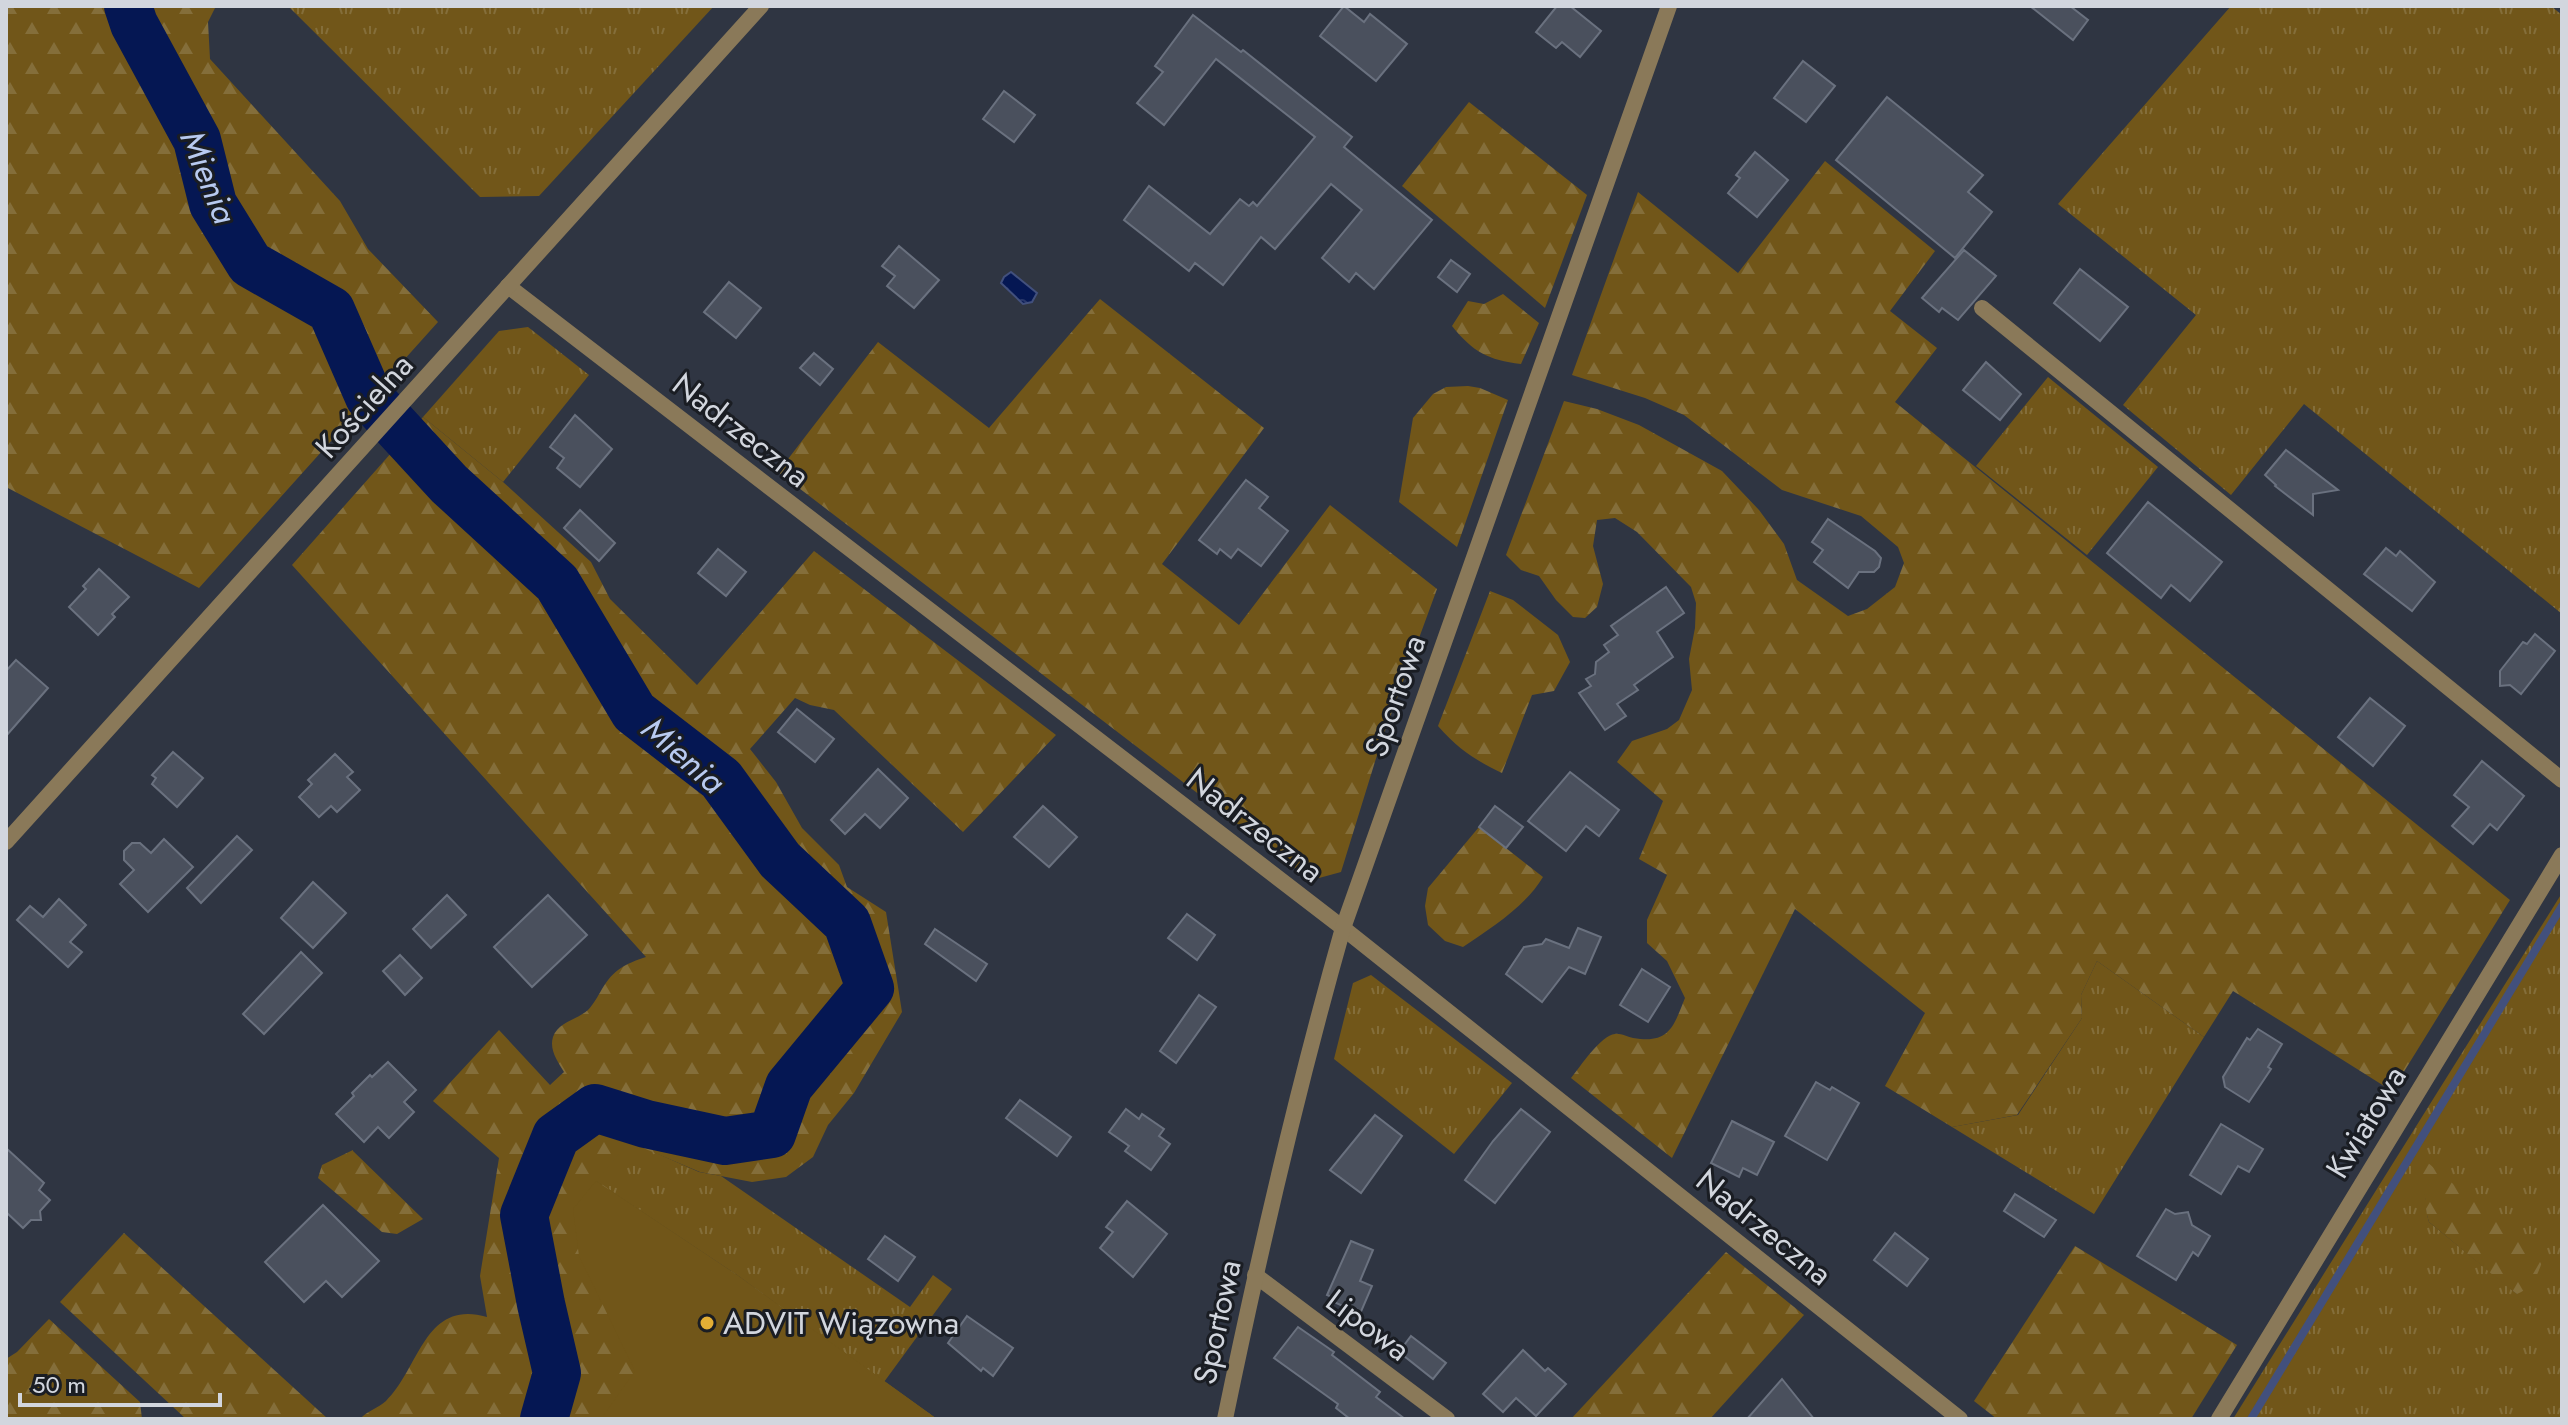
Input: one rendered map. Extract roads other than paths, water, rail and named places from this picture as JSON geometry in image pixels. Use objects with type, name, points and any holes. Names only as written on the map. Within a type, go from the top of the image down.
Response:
[{"type":"street","name":"Kościelna","points":[[6,842],[761,6]]},
{"type":"street","name":"Sportowa","points":[[1225,1419],[1255,1275],[1311,1044],[1343,928],[1669,6]]},
{"type":"street","name":"Nadrzeczna","points":[[508,286],[1343,928],[1960,1419]]},
{"type":"street","points":[[1982,308],[2562,780]]},
{"type":"street","name":"Kwiatowa","points":[[2219,1419],[2562,855]]},
{"type":"street","name":"Lipowa","points":[[1255,1275],[1447,1419]]},
{"type":"water","points":[[1011,272],[1037,293],[1032,302],[1023,304],[1001,283]]},
{"type":"waterway","name":"Mienia","points":[[128,6],[134,24],[197,140],[213,204],[250,264],[331,310],[369,397],[449,484],[557,583],[634,712],[721,779],[780,860],[847,923],[870,988],[789,1086],[772,1134],[725,1141],[646,1124],[595,1108],[556,1136],[524,1215],[557,1373],[544,1419]]},
{"type":"waterway","points":[[2251,1419],[2562,906]]},
{"type":"place","name":"ADVIT Wiązowna","points":[[707,1323]]}]
